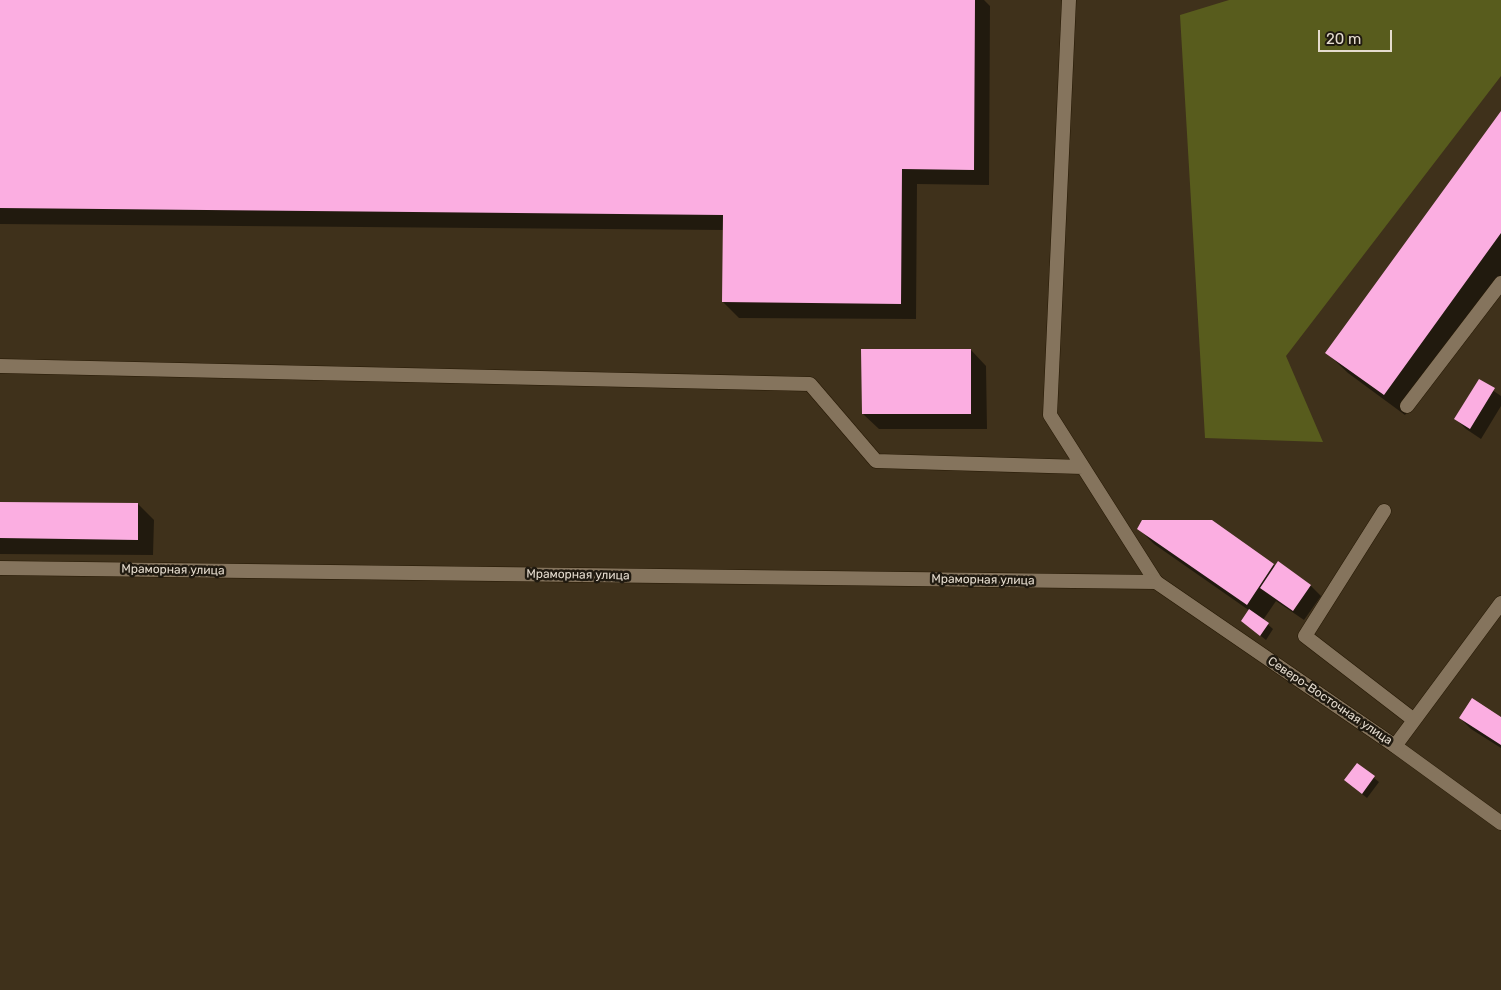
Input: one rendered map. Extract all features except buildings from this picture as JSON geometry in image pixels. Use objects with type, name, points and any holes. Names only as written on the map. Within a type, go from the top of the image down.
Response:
[{"type":"street","points":[[1069,0],[1050,415],[1156,582]]},
{"type":"street","points":[[1407,406],[1496,298],[1501,283]]},
{"type":"street","points":[[0,366],[810,384],[876,461],[1083,467]]},
{"type":"street","points":[[1384,511],[1305,636],[1414,720]]},
{"type":"street","name":"Мраморная улица","points":[[0,568],[1156,582]]},
{"type":"street","name":"Северо-Восточная улица","points":[[1156,582],[1396,746],[1501,823]]},
{"type":"street","points":[[1396,746],[1501,603]]},
{"type":"green space","points":[[1229,0],[1501,0],[1501,76],[1286,356],[1323,442],[1205,438],[1180,15]]}]
